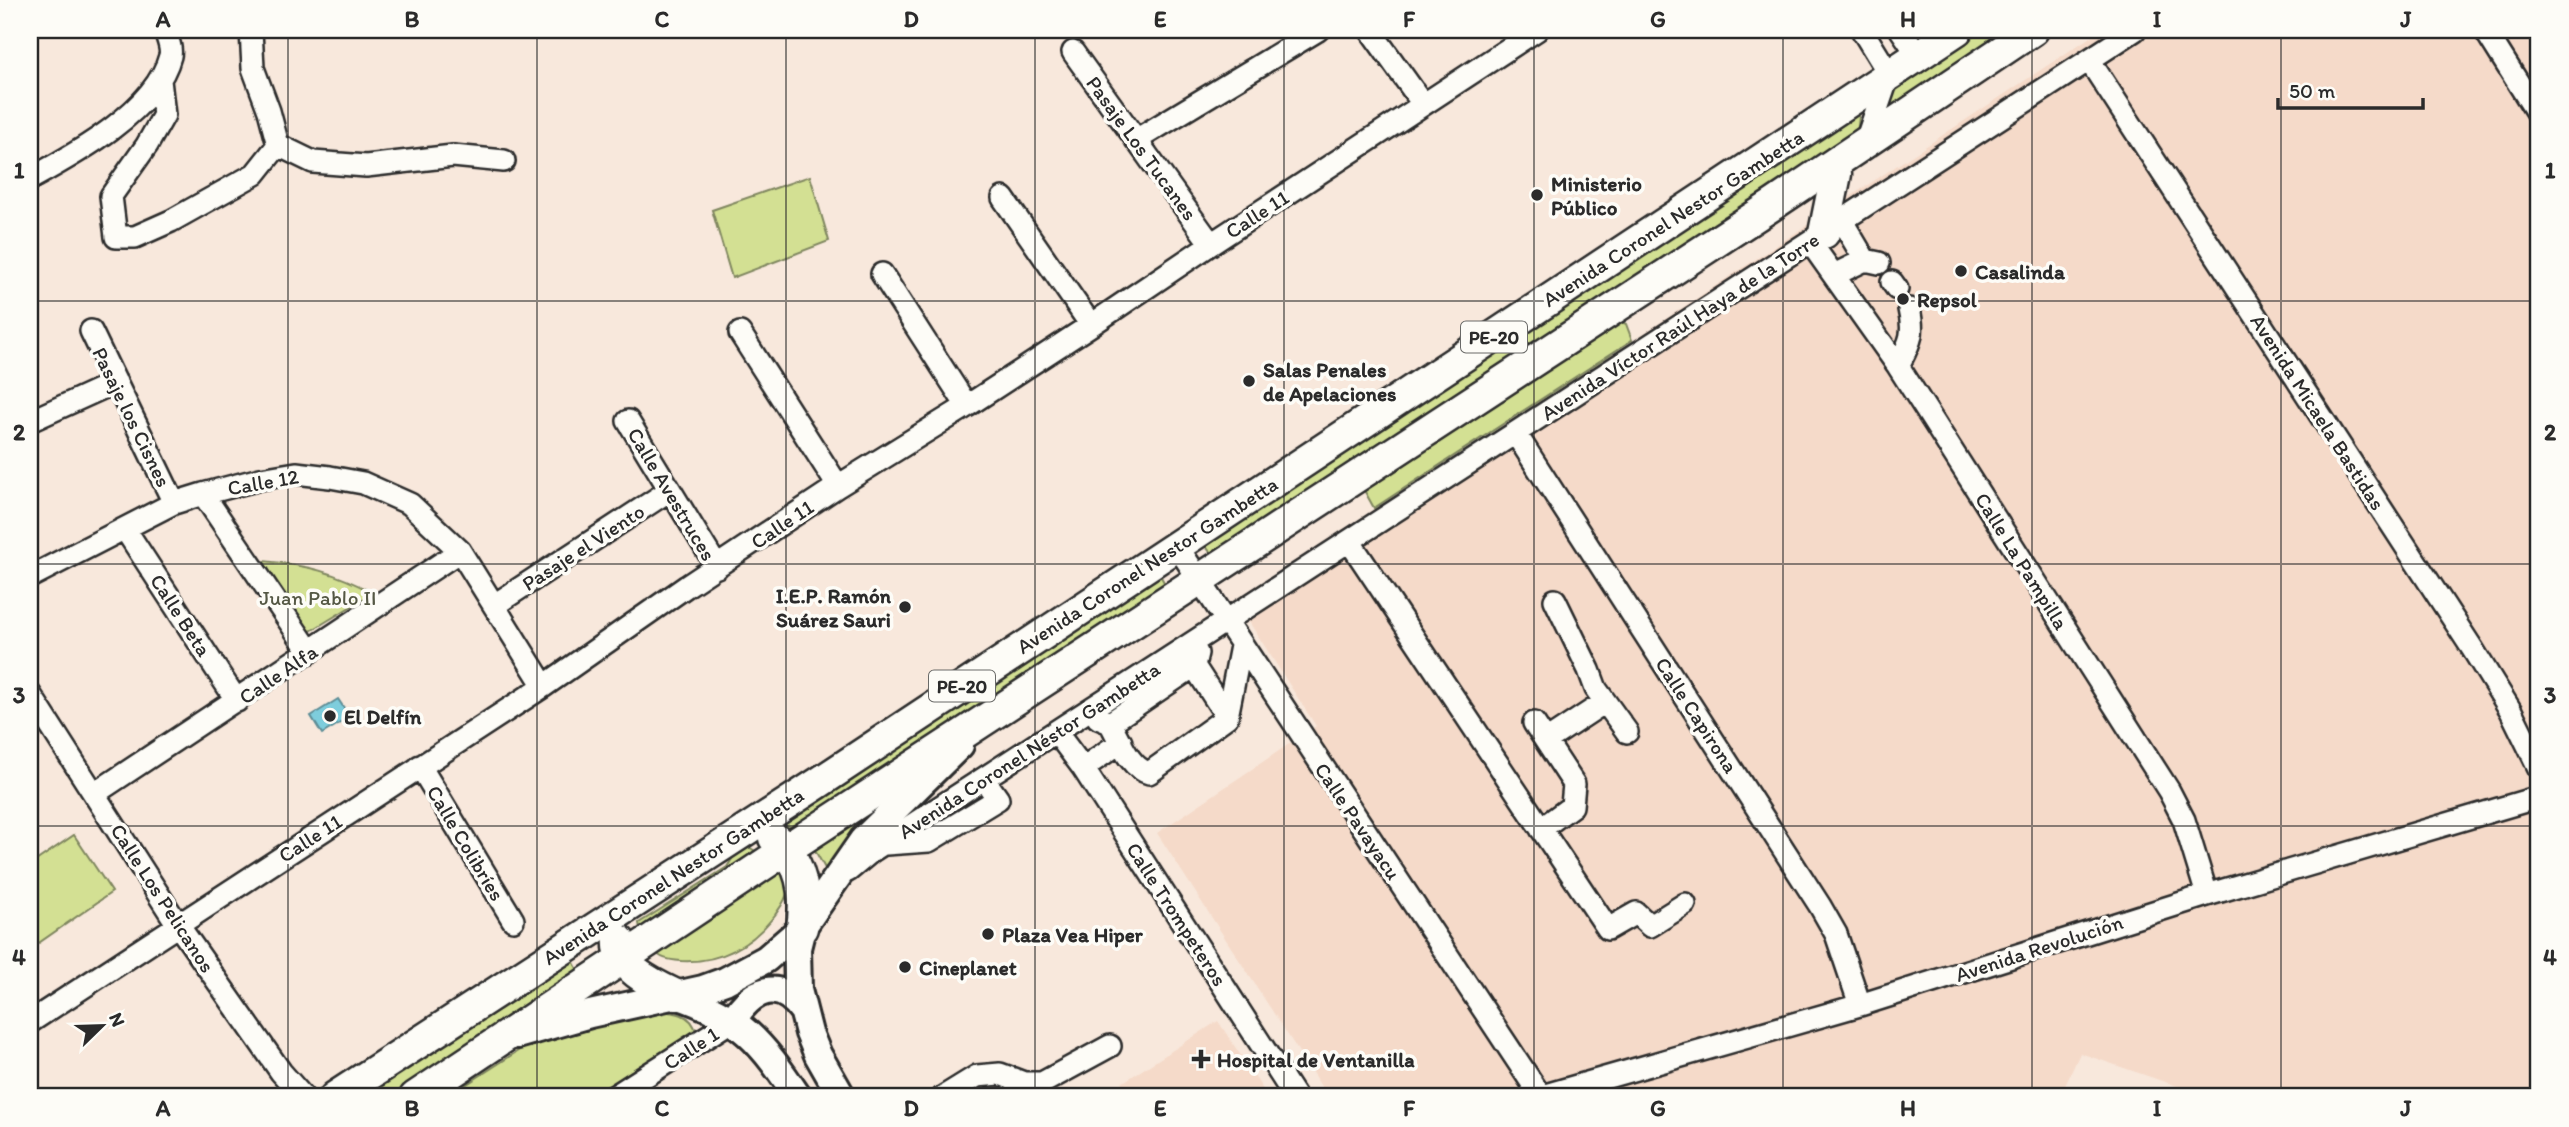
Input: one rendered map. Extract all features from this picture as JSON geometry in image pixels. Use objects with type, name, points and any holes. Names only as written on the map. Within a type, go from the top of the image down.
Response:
[{"type":"highway","name":"Avenida Coronel Nestor Gambetta","points":[[335,1097],[1177,546],[1957,30]]},
{"type":"highway","name":"Avenida Coronel Nestor Gambetta","points":[[415,1097],[2033,30]]},
{"type":"highway","points":[[1825,232],[1836,174],[1835,163]]},
{"type":"highway","points":[[748,828],[763,831],[788,849],[803,887],[805,908],[802,928]]},
{"type":"highway","points":[[676,995],[648,979],[622,959],[618,948],[620,936],[626,924],[720,846]]},
{"type":"main road","points":[[501,1040],[590,1014],[703,989],[746,971],[766,959],[802,928],[863,839],[984,721]]},
{"type":"main road","points":[[802,928],[796,969],[803,1011],[818,1055],[842,1097]]},
{"type":"main road","points":[[733,1020],[749,998],[772,990],[785,993],[795,1000],[803,1011]]},
{"type":"main road","points":[[676,995],[707,1006],[733,1020],[769,1055],[799,1097]]},
{"type":"street","points":[[30,179],[66,159],[139,108],[160,80],[171,53],[165,30]]},
{"type":"street","points":[[251,30],[253,68],[278,145],[313,162],[366,166],[453,156],[505,161]]},
{"type":"street","points":[[1136,140],[1318,30]]},
{"type":"street","points":[[1370,30],[1423,104]]},
{"type":"street","name":"Calle 11","points":[[31,1018],[544,685],[838,486],[1091,326],[1537,30]]},
{"type":"street","points":[[1862,30],[1889,74],[1866,141]]},
{"type":"street","points":[[1901,30],[1918,55]]},
{"type":"street","name":"Avenida Víctor Raúl Haya de la Torre","points":[[1226,623],[2135,30]]},
{"type":"street","points":[[2485,30],[2539,116]]},
{"type":"street","name":"Pasaje Los Tucanes","points":[[1073,52],[1211,244]]},
{"type":"street","name":"Avenida Micaela Bastidas","points":[[2089,60],[2472,648],[2511,711],[2539,768]]},
{"type":"street","points":[[160,80],[164,115],[147,145],[111,196],[116,237],[135,237],[183,215],[255,174],[278,145]]},
{"type":"street","points":[[1003,198],[1091,326]]},
{"type":"street","points":[[1825,232],[1872,262],[1834,275]]},
{"type":"street","name":"Calle La Pampilla","points":[[1825,232],[1834,275],[1898,366],[2169,791],[2184,820],[2207,895]]},
{"type":"street","points":[[883,274],[968,406]]},
{"type":"street","points":[[1898,366],[1912,340],[1913,327],[1909,309]]},
{"type":"street","name":"Pasaje los Cisnes","points":[[91,331],[174,503]]},
{"type":"street","points":[[740,334],[838,486]]},
{"type":"street","points":[[30,421],[116,382]]},
{"type":"street","name":"Calle Avestruces","points":[[628,421],[717,567]]},
{"type":"street","name":"Calle Capirona","points":[[1516,434],[1820,906],[1836,934],[1860,1004]]},
{"type":"street","name":"Calle 12","points":[[30,578],[174,503],[203,494],[260,479],[296,474],[363,483],[410,504],[460,551],[496,604],[544,685]]},
{"type":"street","name":"Pasaje el Viento","points":[[496,604],[670,490]]},
{"type":"street","points":[[203,494],[310,652]]},
{"type":"street","name":"Calle Beta","points":[[125,528],[237,701]]},
{"type":"street","points":[[1350,542],[1608,929],[1636,913],[1650,926],[1685,904]]},
{"type":"street","name":"Calle Pavayacu","points":[[1177,546],[1539,1096]]},
{"type":"street","name":"Calle Alfa","points":[[94,794],[460,551]]},
{"type":"street","points":[[1555,600],[1596,689],[1627,732]]},
{"type":"street","name":"Avenida Coronel Néstor Gambetta","points":[[835,882],[883,844],[1226,623]]},
{"type":"street","points":[[1083,768],[1115,732],[1194,666],[1200,639]]},
{"type":"street","points":[[1086,713],[1115,732],[1133,764],[1149,773],[1227,716],[1241,646]]},
{"type":"street","points":[[1194,666],[1227,716]]},
{"type":"street","name":"Calle Los Pelicanos","points":[[30,694],[178,925],[281,1072],[303,1097]]},
{"type":"street","points":[[1546,741],[1605,702]]},
{"type":"street","points":[[1534,723],[1574,785],[1572,806],[1541,829]]},
{"type":"street","name":"Calle Trompeteros","points":[[1056,732],[1083,768],[1295,1097]]},
{"type":"street","name":"Calle Colibríes","points":[[420,766],[513,920]]},
{"type":"street","points":[[883,844],[929,841],[998,799],[984,779]]},
{"type":"street","name":"Avenida Revolución","points":[[1539,1096],[1860,1004],[2207,895],[2539,797]]},
{"type":"street","name":"Calle 1","points":[[613,1097],[733,1020]]},
{"type":"street","points":[[943,1097],[977,1076],[1000,1074],[1024,1083],[1042,1083],[1110,1046]]},
{"type":"shaded area","points":[[2101,30],[2539,30],[2539,1097],[2209,1097],[2080,1053],[2060,1097],[1328,1097],[1157,833],[1316,726],[1235,600],[1628,344]]},
{"type":"shaded area","name":"Hospital de Ventanilla","points":[[1218,1021],[1268,1097],[1100,1097]]},
{"type":"green space","points":[[1979,30],[2012,30],[1887,113],[1885,92]]},
{"type":"green space","points":[[1860,108],[1857,134],[1218,554],[1211,553],[1206,547],[1207,539]]},
{"type":"green space","points":[[810,176],[829,241],[732,278],[712,210]]},
{"type":"green space","points":[[1622,322],[1626,324],[1632,340],[1374,508],[1364,490]]},
{"type":"green space","name":"Juan Pablo II","points":[[263,561],[320,571],[373,593],[309,632]]},
{"type":"green space","points":[[1160,575],[1165,584],[1164,591],[797,831],[778,821]]},
{"type":"green space","points":[[896,792],[827,872],[812,845]]},
{"type":"green space","points":[[74,835],[112,892],[30,949],[30,865]]},
{"type":"green space","points":[[742,843],[762,855],[641,933],[639,923],[727,867]]},
{"type":"green space","points":[[781,865],[786,878],[786,898],[766,926],[745,944],[722,955],[695,961],[669,959],[658,955],[652,949]]},
{"type":"green space","points":[[572,959],[580,974],[393,1097],[358,1097]]},
{"type":"green space","points":[[657,1011],[686,1017],[696,1032],[596,1097],[447,1097],[538,1038]]},
{"type":"water","name":"El Delfín","points":[[338,699],[350,717],[322,734],[311,716]]},
{"type":"place","name":"Ministerio Público","points":[[1537,195]]},
{"type":"place","name":"Casalinda","points":[[1961,271]]},
{"type":"place","name":"Repsol","points":[[1903,299]]},
{"type":"place","name":"Salas Penales de Apelaciones","points":[[1249,381]]},
{"type":"place","name":"I.E.P. Ramón Suárez Sauri","points":[[905,607]]},
{"type":"place","name":"El Delfín","points":[[330,716]]},
{"type":"place","name":"Plaza Vea Hiper","points":[[988,934]]},
{"type":"place","name":"Cineplanet","points":[[905,967]]},
{"type":"place","name":"Hospital de Ventanilla","points":[[1201,1059]]}]
